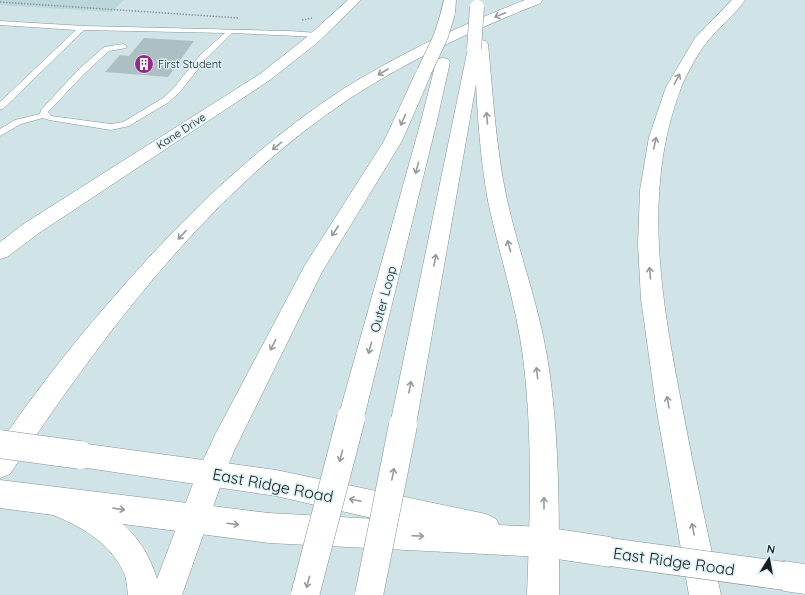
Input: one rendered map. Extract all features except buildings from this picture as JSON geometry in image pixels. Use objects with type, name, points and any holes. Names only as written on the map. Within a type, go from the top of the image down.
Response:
[{"type":"main road","name":"Kane Drive","points":[[0,252],[32,228],[265,77],[293,57],[355,0]]},
{"type":"main road","points":[[0,465],[71,367],[130,292],[194,222],[248,170],[326,108],[378,75],[429,46],[484,21],[536,0]]},
{"type":"main road","points":[[705,595],[655,324],[648,243],[649,181],[662,115],[672,88],[694,49],[713,26],[739,0]]},
{"type":"main road","points":[[477,3],[478,47],[492,171],[502,218],[526,308],[537,375],[543,453],[543,595]]},
{"type":"main road","points":[[166,595],[211,473],[224,444],[303,287],[330,240],[387,152],[438,43],[449,7]]},
{"type":"main road","name":"Outer Loop","points":[[305,595],[428,125],[443,62],[449,7]]},
{"type":"main road","points":[[369,595],[462,120],[478,47]]},
{"type":"main road","name":"East Ridge Road","points":[[0,444],[276,483],[544,542],[794,578]]},
{"type":"main road","name":"East Ridge Road","points":[[0,494],[194,520],[307,531],[544,542]]},
{"type":"main road","points":[[53,501],[67,505],[89,516],[115,535],[134,560],[139,570],[144,595]]},
{"type":"lane","points":[[0,23],[82,28],[230,32],[264,31],[318,35]]},
{"type":"lane","points":[[0,107],[82,28]]},
{"type":"lane","points":[[0,133],[18,122],[44,115],[49,118],[111,127],[126,124],[166,100],[176,91],[203,57],[230,32]]},
{"type":"lane","points":[[44,115],[44,112],[81,72],[107,49],[122,46]]},
{"type":"path","points":[[0,2],[242,18]]},
{"type":"path","points":[[299,20],[316,17]]},
{"type":"shaded area","points":[[0,0],[124,0],[111,12],[0,5]]},
{"type":"place","name":"First Student","points":[[144,64]]}]
